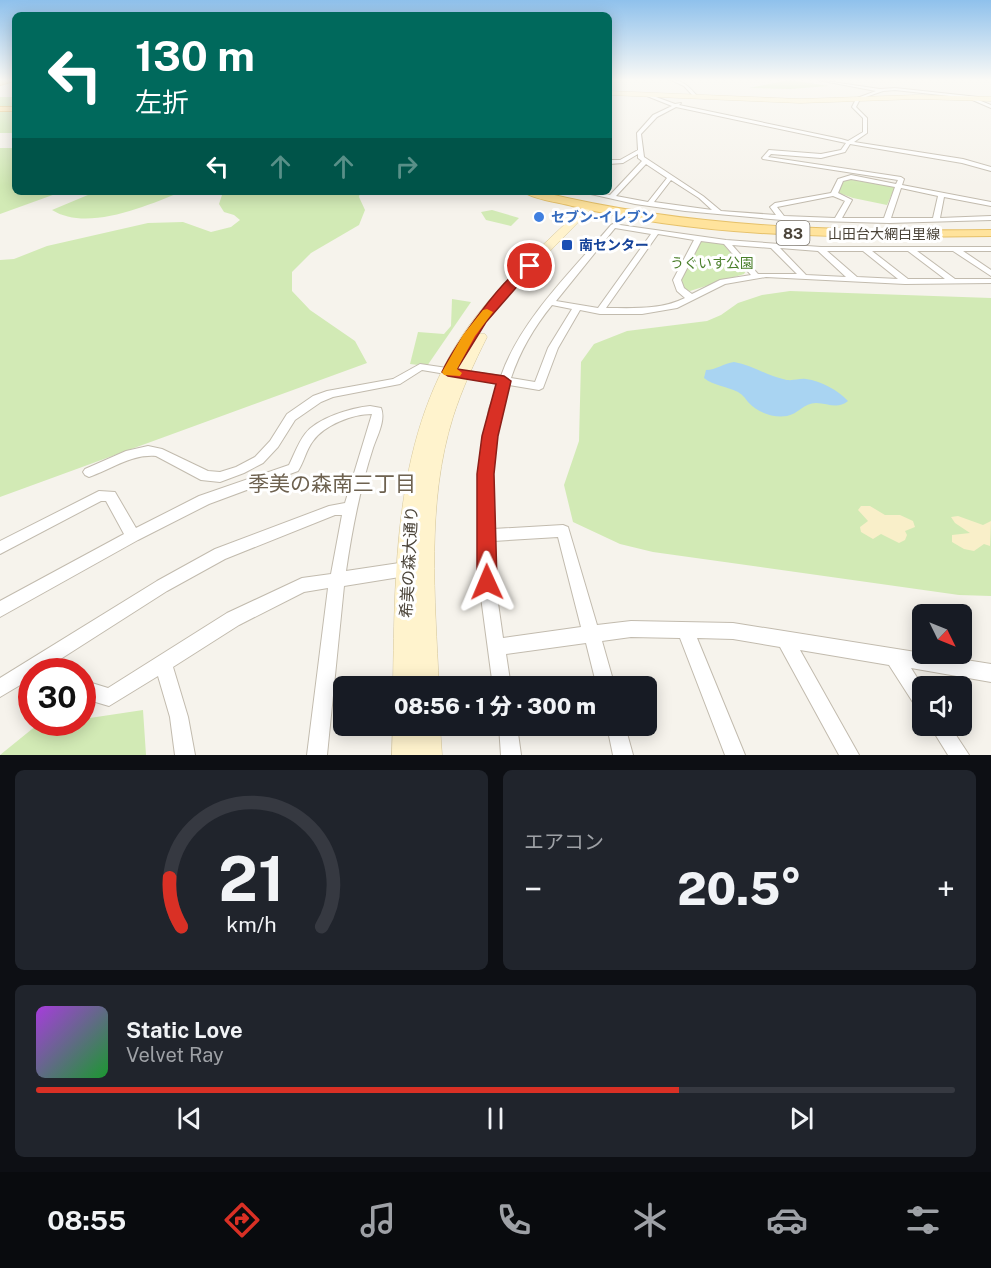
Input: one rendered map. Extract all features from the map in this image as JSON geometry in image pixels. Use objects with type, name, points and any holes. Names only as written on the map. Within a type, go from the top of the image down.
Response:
[{"type":"main road","name":"山田台大網白里線","points":[[547,195],[678,222],[768,232],[854,235],[991,233]]},
{"type":"street","points":[[611,197],[643,156],[639,134],[658,115]]},
{"type":"street","points":[[720,115],[991,169]]},
{"type":"street","points":[[864,115],[866,129],[863,136],[849,142],[843,151],[832,155],[805,156],[769,152],[765,158],[901,179],[887,220]]},
{"type":"street","points":[[612,162],[621,162],[634,155],[643,156],[670,178],[701,197],[720,214]]},
{"type":"street","points":[[649,204],[670,178]]},
{"type":"street","points":[[590,202],[611,197],[720,214],[782,218],[989,219],[988,203],[899,186],[845,178],[840,180],[834,194]]},
{"type":"street","points":[[782,218],[772,207],[777,204],[834,194],[849,200],[837,220]]},
{"type":"street","points":[[936,219],[941,194]]},
{"type":"street","name":"希美の森大通り","points":[[406,676],[406,569],[411,505],[418,467],[435,404],[488,324],[590,202]]},
{"type":"street","points":[[501,676],[487,582],[485,474],[494,418],[504,381],[523,338],[549,302],[614,226],[726,242],[820,249],[912,251],[991,249]]},
{"type":"street","points":[[600,311],[655,232]]},
{"type":"street","points":[[691,298],[680,289],[677,280],[699,238]]},
{"type":"street","points":[[726,242],[756,276]]},
{"type":"street","points":[[774,246],[804,277]]},
{"type":"street","points":[[820,249],[855,280]]},
{"type":"street","points":[[956,250],[991,274]]},
{"type":"street","points":[[867,251],[905,282]]},
{"type":"street","points":[[912,251],[953,282]]},
{"type":"street","points":[[549,302],[600,311],[626,312],[660,309],[691,298],[723,282],[756,276],[905,282],[991,281]]},
{"type":"street","points":[[89,472],[130,454],[148,450],[158,452],[206,476],[220,477],[259,460],[274,444],[291,417],[317,399],[331,394],[396,382],[420,367],[539,386],[553,348],[577,308]]},
{"type":"street","name":"希美の森大通り","points":[[426,676],[423,560],[427,499],[454,373]]},
{"type":"street","points":[[0,609],[204,500],[294,468],[311,435],[341,416],[371,409],[377,411],[378,416],[365,450],[350,508],[336,578],[317,755]]},
{"type":"street","points":[[0,548],[99,496],[110,496],[133,536]]},
{"type":"street","points":[[60,658],[162,586],[220,554],[334,510],[350,508]]},
{"type":"street","points":[[486,535],[563,531],[603,676]]},
{"type":"street","points":[[96,694],[109,697],[233,619],[302,585],[406,569]]},
{"type":"street","points":[[497,647],[631,629],[733,631],[991,673]]},
{"type":"street","points":[[684,630],[735,755]]},
{"type":"street","points":[[785,639],[849,755]]},
{"type":"street","points":[[893,656],[912,685]]},
{"type":"street","points":[[163,663],[179,717],[185,755]]},
{"type":"street","points":[[0,688],[18,680]]},
{"type":"street","points":[[406,736],[406,755]]},
{"type":"street","points":[[427,736],[428,755]]},
{"type":"street","points":[[509,736],[511,755]]},
{"type":"street","points":[[619,736],[624,755]]},
{"type":"street","points":[[946,736],[959,755]]},
{"type":"green space","points":[[0,115],[12,115],[12,133],[0,133]]},
{"type":"green space","points":[[0,148],[12,148],[12,195],[53,195],[0,214]]},
{"type":"green space","points":[[850,178],[895,187],[887,205],[836,192],[844,180]]},
{"type":"green space","points":[[88,195],[174,195],[134,210],[99,218],[66,216],[52,210]]},
{"type":"green space","points":[[222,195],[359,195],[365,210],[359,225],[311,253],[292,272],[292,291],[310,310],[355,341],[367,363],[0,497],[0,260],[14,259],[47,246],[148,223],[183,222],[211,232],[231,227],[240,220],[224,212],[219,204]]},
{"type":"green space","points":[[492,210],[519,218],[511,226],[486,220],[481,212]]},
{"type":"green space","name":"うぐいす公園","points":[[704,240],[723,244],[746,271],[744,274],[690,291],[685,289],[680,281],[700,242]]},
{"type":"green space","points":[[790,291],[991,298],[991,596],[959,595],[653,552],[620,544],[573,522],[564,485],[579,441],[581,362],[594,344],[627,331],[707,321],[721,315],[738,303],[762,295]]},
{"type":"green space","points":[[452,299],[471,302],[427,366],[410,364],[418,332],[444,334],[451,326]]},
{"type":"green space","points":[[143,710],[146,755],[0,755],[23,736],[96,736],[96,717]]},
{"type":"sand","points":[[861,506],[870,506],[885,515],[900,515],[913,521],[915,527],[905,531],[907,535],[905,540],[899,543],[881,534],[873,539],[861,532],[860,527],[868,521],[858,510]]},
{"type":"sand","points":[[958,516],[983,525],[991,521],[990,546],[984,544],[974,551],[964,549],[952,542],[952,535],[970,533],[955,523],[951,517]]},
{"type":"water","points":[[734,362],[786,380],[806,379],[823,384],[848,401],[836,406],[812,403],[787,416],[766,414],[752,406],[738,392],[704,378],[706,370]]},
{"type":"slow traffic","points":[[456,373],[448,372],[469,335],[487,312]]},
{"type":"place","name":"セブン-イレブン","points":[[539,217]]},
{"type":"place","name":"南センター","points":[[567,245]]},
{"type":"district","name":"季美の森南三丁目","points":[[332,483]]},
{"type":"route","points":[[487,582],[485,474],[495,409],[504,381],[448,372],[469,335],[504,292],[530,266]]}]
